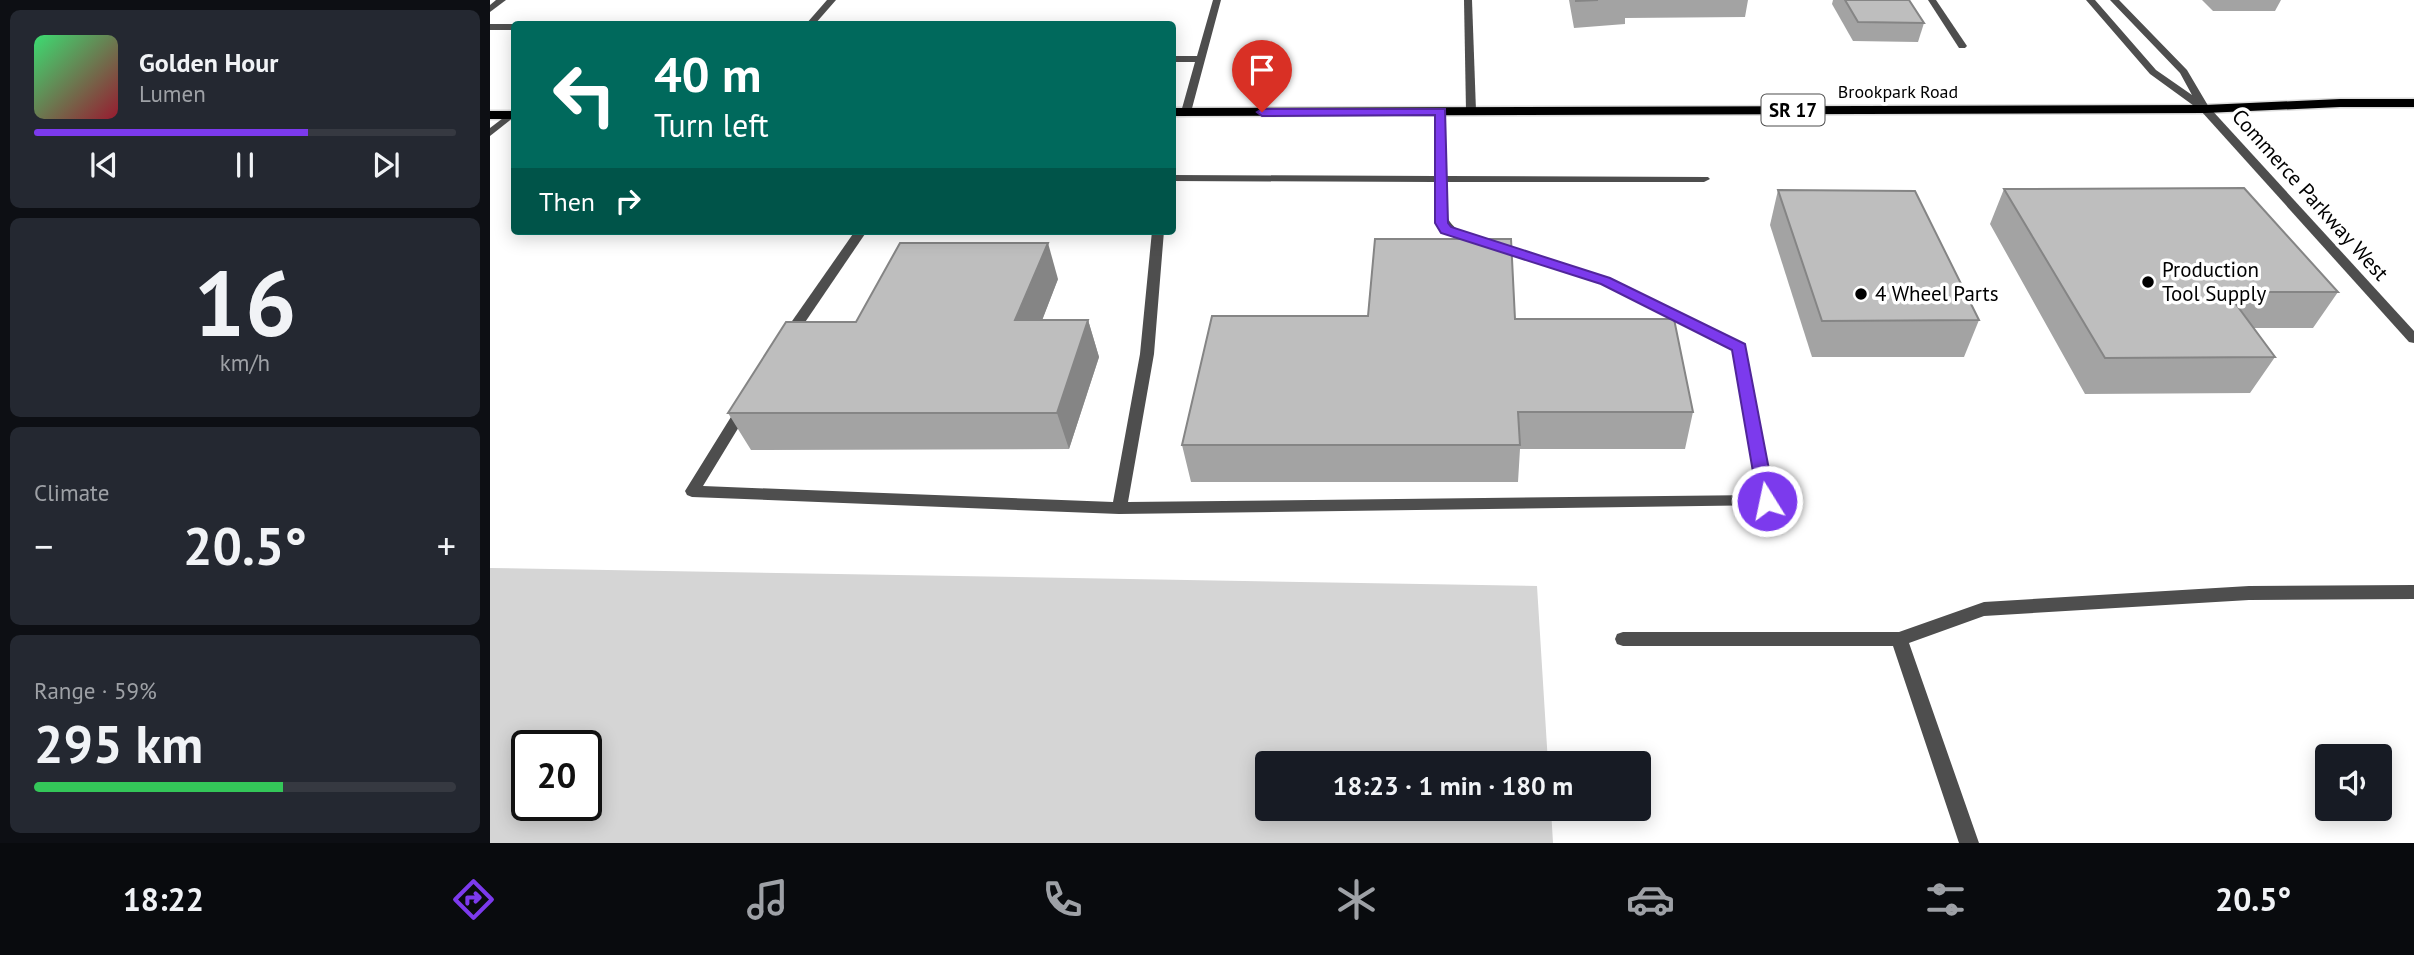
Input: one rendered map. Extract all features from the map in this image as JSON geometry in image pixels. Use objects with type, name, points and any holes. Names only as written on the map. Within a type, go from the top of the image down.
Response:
[{"type":"main road","name":"Brookpark Road","points":[[1179,112],[2205,108],[2414,103]]},
{"type":"main road","points":[[490,115],[511,115]]},
{"type":"street","points":[[490,9],[502,0]]},
{"type":"street","points":[[813,21],[832,0]]},
{"type":"street","points":[[1179,112],[1201,59],[1217,0]]},
{"type":"street","points":[[1468,0],[1471,111]]},
{"type":"street","points":[[1932,0],[1962,46]]},
{"type":"street","points":[[2090,0],[2153,72],[2205,108]]},
{"type":"street","points":[[2114,0],[2184,72],[2205,108]]},
{"type":"street","points":[[490,27],[511,27]]},
{"type":"street","points":[[1176,59],[1201,59]]},
{"type":"street","name":"Commerce Parkway West","points":[[2205,108],[2414,339]]},
{"type":"street","points":[[754,390],[692,491],[1119,508],[1767,501],[1740,348],[1605,281],[1446,230],[1441,223],[1440,111]]},
{"type":"street","points":[[490,133],[511,117]]},
{"type":"street","points":[[1176,178],[1704,179]]},
{"type":"street","points":[[783,345],[858,235]]},
{"type":"street","points":[[1119,508],[1147,354],[1158,235]]},
{"type":"street","points":[[1623,639],[1899,639],[1984,609],[2249,593],[2414,592]]},
{"type":"street","points":[[1899,639],[1969,843]]},
{"type":"shaded area","points":[[490,568],[1537,586],[1547,751],[1255,751],[1255,821],[1552,821],[1553,843],[490,843]]},
{"type":"building","points":[[1845,0],[1909,0],[1924,23],[1858,22]]},
{"type":"building","points":[[2244,188],[2338,292],[2227,292],[2275,357],[2105,358],[2004,189]]},
{"type":"building","points":[[1778,190],[1915,191],[1979,320],[1822,321]]},
{"type":"building","points":[[1375,239],[1511,239],[1515,319],[1674,319],[1693,412],[1518,412],[1520,445],[1182,445],[1212,316],[1368,316]]},
{"type":"building","points":[[900,243],[1048,243],[1015,320],[1088,320],[1057,413],[728,413],[786,322],[856,322]]},
{"type":"place","name":"Production Tool Supply","points":[[2148,282]]},
{"type":"place","name":"4 Wheel Parts","points":[[1861,294]]},
{"type":"route","points":[[1262,112],[1440,111],[1441,223],[1446,230],[1605,281],[1740,348],[1767,501]]}]
